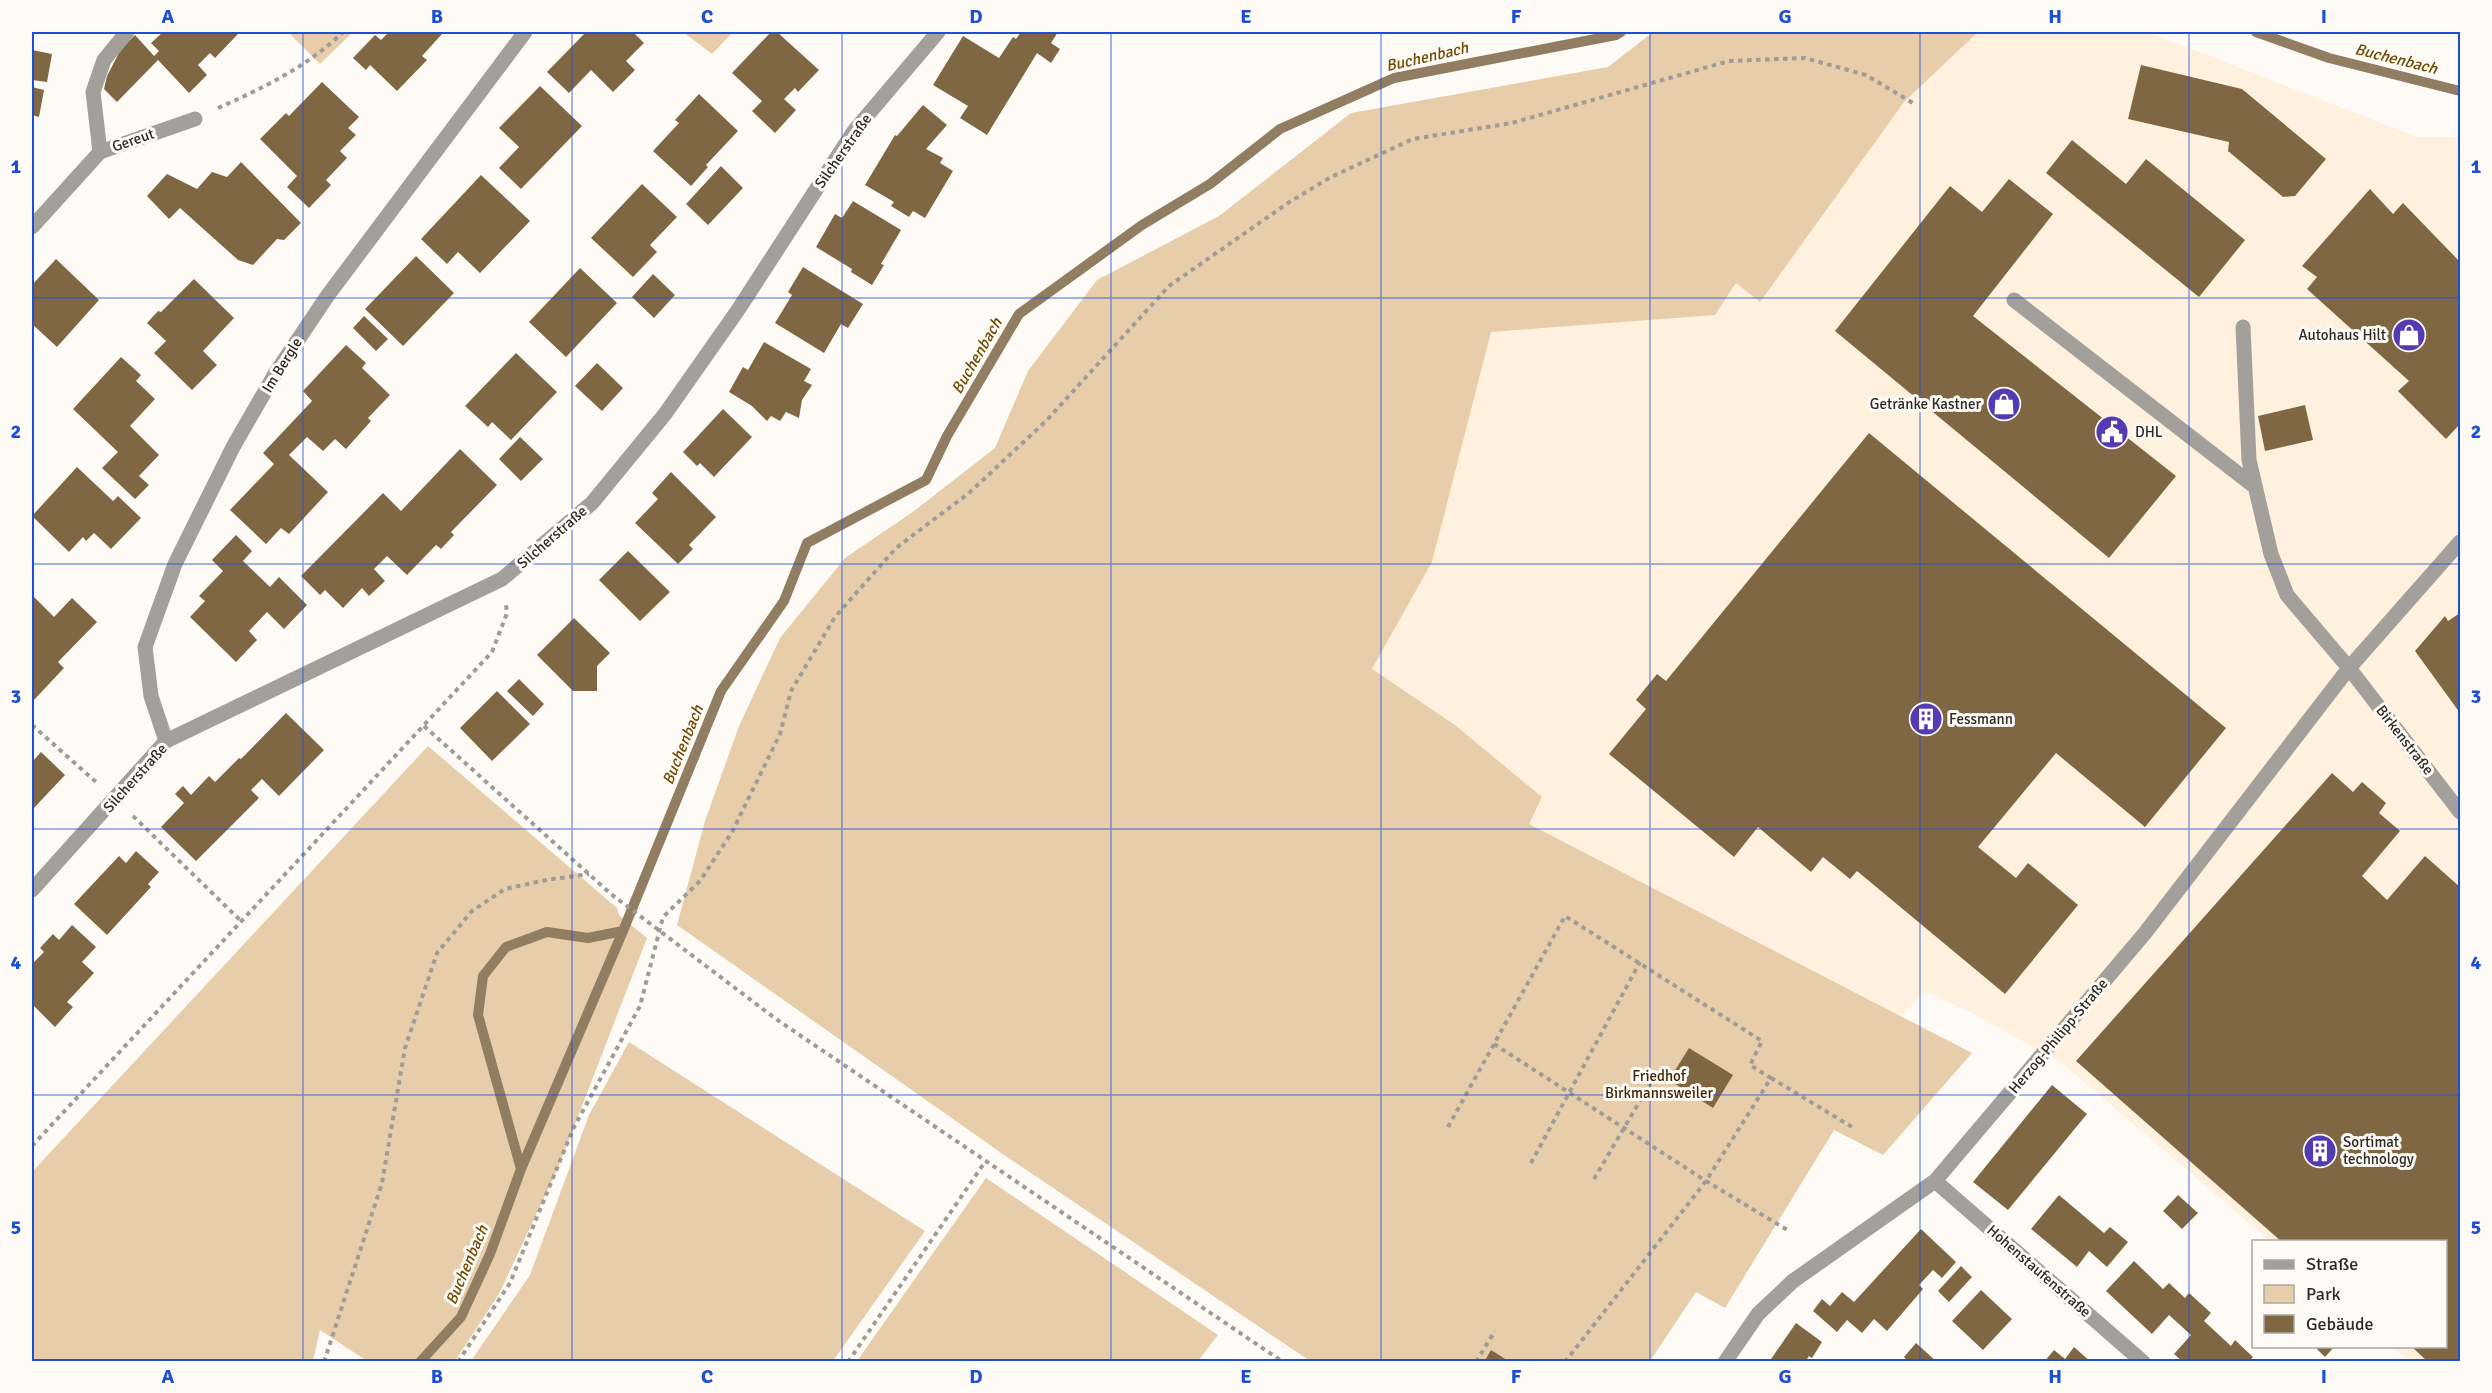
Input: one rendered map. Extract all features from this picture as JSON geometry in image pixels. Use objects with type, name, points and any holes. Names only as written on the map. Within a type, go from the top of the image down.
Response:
[{"type":"street","points":[[100,152],[93,92],[104,60],[127,32]]},
{"type":"street","name":"Im Bergle","points":[[166,741],[151,696],[145,647],[174,564],[222,469],[275,374],[328,295],[525,32]]},
{"type":"street","name":"Silcherstraße","points":[[32,890],[166,741],[502,579],[592,502],[665,414],[738,310],[854,131],[938,32]]},
{"type":"street","name":"Gereut","points":[[32,227],[100,152],[195,119]]},
{"type":"street","points":[[2014,300],[2254,486]]},
{"type":"street","points":[[2242,327],[2247,428],[2254,486],[2271,554],[2287,596],[2349,668]]},
{"type":"street","name":"Herzog-Philipp-Straße","points":[[1725,1362],[1758,1314],[1793,1281],[1935,1181],[2145,933],[2349,668],[2460,542]]},
{"type":"street","name":"Birkenstraße","points":[[2349,668],[2460,812]]},
{"type":"street","name":"Hohenstaufenstraße","points":[[1935,1181],[2143,1362]]},
{"type":"path","points":[[195,119],[275,82],[326,48],[343,32]]},
{"type":"path","points":[[458,1362],[510,1283],[573,1129],[640,1006],[663,916],[700,881],[732,832],[780,734],[791,691],[835,617],[896,548],[969,493],[1046,421],[1169,286],[1288,203],[1331,177],[1413,139],[1512,123],[1729,61],[1805,58],[1866,75],[1913,103]]},
{"type":"path","points":[[32,1146],[492,652],[507,613],[502,579]]},
{"type":"path","points":[[32,725],[115,799],[242,922]]},
{"type":"path","points":[[424,726],[611,894],[658,931],[777,1019],[1283,1362]]},
{"type":"path","points":[[324,1362],[382,1183],[405,1048],[437,953],[472,910],[505,889],[590,874]]},
{"type":"path","points":[[1448,1127],[1565,916],[1762,1041],[1750,1065],[1852,1127]]},
{"type":"path","points":[[1531,1163],[1640,962]]},
{"type":"path","points":[[1494,1044],[1706,1181],[1789,1231]]},
{"type":"path","points":[[1594,1179],[1657,1072]]},
{"type":"path","points":[[1566,1362],[1706,1181],[1771,1078]]},
{"type":"path","points":[[848,1362],[985,1162]]},
{"type":"path","points":[[1476,1362],[1495,1331]]},
{"type":"shaded area","points":[[1978,32],[2148,32],[2417,137],[2460,137],[2460,1361],[2409,1361],[2393,1348],[2447,1348],[2447,1240],[2269,1240],[2062,1063],[1974,1014],[1925,991],[1901,1016],[1528,824],[1542,797],[1455,725],[1372,669],[1432,562],[1491,332],[1715,315],[1736,283],[1904,102]]},
{"type":"green space","points":[[288,32],[353,32],[320,64]]},
{"type":"green space","points":[[683,32],[733,32],[712,54]]},
{"type":"green space","name":"Friedhof Birkmannsweiler","points":[[1653,32],[1978,32],[1904,102],[1760,302],[1736,283],[1715,315],[1491,332],[1432,562],[1372,669],[1455,725],[1542,797],[1529,824],[1972,1053],[1883,1155],[1834,1130],[1725,1308],[1696,1292],[1650,1361],[1310,1361],[1007,1157],[677,925],[705,821],[739,726],[780,638],[845,558],[914,511],[995,448],[1028,371],[1097,280],[1219,216],[1351,113],[1608,67]]},
{"type":"green space","points":[[428,746],[617,908],[619,915],[647,938],[558,1168],[499,1294],[455,1361],[367,1361],[320,1330],[313,1361],[32,1361],[32,1172]]},
{"type":"green space","points":[[629,1042],[925,1231],[833,1361],[471,1361],[530,1275],[589,1115]]},
{"type":"green space","points":[[986,1178],[1218,1335],[1198,1361],[857,1361]]},
{"type":"building","points":[[163,32],[236,32],[238,34],[215,58],[210,53],[198,65],[207,75],[189,93],[158,60],[117,102],[104,89],[107,76],[121,49],[135,35],[154,56],[159,51],[151,43]]},
{"type":"building","points":[[389,32],[439,32],[442,34],[422,56],[427,60],[397,91],[370,65],[366,70],[353,58],[375,35],[381,40]]},
{"type":"building","points":[[586,32],[633,32],[644,43],[626,61],[635,70],[613,92],[591,70],[569,93],[547,72]]},
{"type":"building","points":[[771,32],[777,32],[819,70],[798,92],[795,88],[784,99],[796,110],[775,133],[752,111],[762,101],[732,73]]},
{"type":"building","points":[[1021,32],[1058,32],[1051,43],[1060,49],[1051,63],[1037,53],[987,135],[960,118],[968,106],[933,85],[963,36],[999,58],[1013,37],[1016,39]]},
{"type":"building","points":[[32,50],[52,54],[47,82],[32,80]]},
{"type":"building","points":[[2141,65],[2242,89],[2326,159],[2295,196],[2283,197],[2228,151],[2229,142],[2128,119]]},
{"type":"building","points":[[322,82],[359,117],[348,128],[356,135],[340,151],[347,158],[326,180],[331,185],[309,208],[287,187],[297,176],[260,139],[286,113],[289,116]]},
{"type":"building","points":[[540,86],[582,126],[521,189],[499,168],[519,147],[499,128]]},
{"type":"building","points":[[32,87],[44,90],[39,117],[32,115]]},
{"type":"building","points":[[699,94],[738,131],[706,165],[708,167],[691,186],[653,151],[679,123],[675,120]]},
{"type":"building","points":[[923,105],[947,125],[926,149],[943,158],[940,163],[953,171],[925,218],[913,211],[909,217],[891,206],[894,202],[865,185],[895,135],[897,136]]},
{"type":"building","points":[[2072,140],[2126,184],[2146,159],[2245,240],[2199,297],[2046,173]]},
{"type":"building","points":[[241,162],[301,223],[284,240],[277,239],[253,265],[238,260],[180,208],[169,219],[147,196],[167,174],[197,189],[212,172],[227,177]]},
{"type":"building","points":[[721,166],[743,188],[708,225],[686,204]]},
{"type":"building","points":[[481,175],[530,221],[480,273],[458,252],[447,264],[421,239]]},
{"type":"building","name":"Getränke Kastner","points":[[2009,179],[2053,214],[1973,316],[2176,476],[2109,558],[1835,331],[1950,186],[1982,212]]},
{"type":"building","points":[[642,184],[677,217],[650,245],[657,252],[633,277],[591,238]]},
{"type":"building","name":"Autohaus Hilt","points":[[2370,189],[2393,214],[2403,203],[2460,262],[2460,424],[2446,439],[2398,391],[2409,381],[2307,289],[2317,277],[2302,266]]},
{"type":"building","points":[[853,201],[901,230],[881,264],[884,265],[872,285],[851,272],[852,269],[816,247],[835,214],[842,218]]},
{"type":"building","points":[[416,256],[454,293],[403,346],[365,309]]},
{"type":"building","points":[[56,259],[99,300],[57,347],[32,324],[32,285]]},
{"type":"building","points":[[803,267],[863,304],[848,328],[841,324],[824,353],[775,323],[792,295],[788,292]]},
{"type":"building","points":[[580,268],[617,303],[566,357],[529,322]]},
{"type":"building","points":[[653,274],[675,295],[654,318],[632,297]]},
{"type":"building","points":[[194,279],[234,318],[203,351],[217,365],[192,390],[154,353],[166,341],[147,323]]},
{"type":"building","points":[[364,316],[388,339],[376,351],[353,328]]},
{"type":"building","points":[[764,342],[811,369],[804,381],[812,385],[802,400],[799,418],[786,412],[780,421],[771,416],[767,421],[752,406],[729,392],[743,367],[748,370]]},
{"type":"building","points":[[346,345],[366,363],[362,368],[390,395],[368,418],[371,421],[346,449],[335,439],[323,451],[307,437],[289,455],[328,492],[289,534],[281,528],[266,544],[230,510],[274,464],[263,453],[312,401],[303,391]]},
{"type":"building","points":[[516,353],[557,392],[511,440],[492,422],[488,427],[465,406]]},
{"type":"building","points":[[121,357],[141,375],[136,381],[155,399],[130,426],[159,455],[139,476],[149,485],[135,499],[102,468],[118,452],[73,409]]},
{"type":"building","points":[[597,363],[623,388],[602,411],[575,386]]},
{"type":"building","points":[[2305,405],[2313,440],[2265,451],[2258,416]]},
{"type":"building","points":[[723,409],[752,437],[714,477],[700,463],[697,466],[683,452]]},
{"type":"building","name":"Fessmann","points":[[1869,433],[2226,728],[2145,827],[2056,753],[1978,847],[2016,878],[2028,863],[2078,905],[2005,994],[1857,871],[1850,879],[1823,857],[1811,872],[1758,827],[1734,857],[1609,754],[1646,709],[1636,700],[1657,674],[1666,681]]},
{"type":"building","points":[[520,437],[543,459],[521,481],[499,459]]},
{"type":"building","points":[[460,449],[497,485],[451,532],[454,535],[441,549],[436,545],[407,575],[387,556],[374,569],[385,581],[369,596],[362,588],[343,608],[325,590],[320,595],[301,576],[383,493],[401,511]]},
{"type":"building","points":[[77,467],[113,501],[118,496],[141,518],[111,549],[94,533],[86,541],[83,537],[69,552],[32,516]]},
{"type":"building","points":[[671,472],[716,517],[689,545],[693,549],[678,564],[635,523],[658,499],[652,493]]},
{"type":"building","points":[[236,535],[252,551],[243,561],[270,587],[279,577],[307,605],[284,629],[267,612],[249,631],[257,640],[236,662],[190,617],[205,601],[199,596],[223,571],[212,560]]},
{"type":"building","points":[[628,551],[670,592],[640,621],[599,580]]},
{"type":"building","points":[[32,595],[54,617],[72,598],[97,622],[58,662],[64,668],[33,701]]},
{"type":"building","points":[[2460,613],[2460,713],[2415,651],[2445,616],[2448,621]]},
{"type":"building","points":[[574,618],[610,653],[597,666],[597,691],[573,691],[537,655]]},
{"type":"building","points":[[519,679],[544,704],[533,716],[507,691]]},
{"type":"building","points":[[497,691],[530,724],[492,761],[460,728]]},
{"type":"building","points":[[286,713],[324,750],[279,796],[262,779],[251,790],[259,798],[196,861],[161,827],[184,803],[175,794],[183,786],[191,795],[209,776],[215,782]]},
{"type":"building","points":[[41,752],[65,775],[33,809],[32,762]]},
{"type":"building","name":"Sortimat technology","points":[[2332,773],[2353,792],[2362,782],[2386,803],[2379,813],[2400,831],[2362,876],[2387,900],[2425,856],[2460,887],[2460,1359],[2458,1362],[2428,1362],[2413,1348],[2447,1348],[2447,1240],[2280,1240],[2076,1061]]},
{"type":"building","points":[[136,851],[159,872],[148,884],[151,887],[107,935],[74,904],[119,856],[126,863]]},
{"type":"building","points":[[72,925],[96,947],[82,962],[94,973],[67,1002],[73,1007],[55,1027],[32,1004],[32,960],[34,962],[44,952],[40,948],[53,934],[59,940]]},
{"type":"building","points":[[1689,1048],[1733,1075],[1713,1108],[1669,1080]]},
{"type":"building","points":[[2052,1085],[2087,1114],[2008,1210],[1973,1182]]},
{"type":"building","points":[[2059,1195],[2104,1233],[2110,1227],[2128,1242],[2107,1267],[2089,1251],[2077,1267],[2031,1229]]},
{"type":"building","points":[[2178,1195],[2198,1213],[2182,1229],[2163,1211]]},
{"type":"building","points":[[1921,1229],[1956,1262],[1942,1278],[1933,1270],[1919,1285],[1923,1289],[1887,1331],[1874,1319],[1862,1333],[1847,1320],[1837,1332],[1813,1311],[1822,1299],[1830,1306],[1842,1292],[1854,1302]]},
{"type":"building","points":[[2134,1261],[2163,1289],[2169,1283],[2185,1298],[2189,1293],[2211,1313],[2204,1321],[2231,1346],[2235,1340],[2253,1357],[2248,1362],[2183,1362],[2174,1354],[2191,1335],[2169,1315],[2152,1334],[2106,1291]]},
{"type":"building","points":[[1961,1266],[1972,1277],[1949,1302],[1938,1291]]},
{"type":"building","points":[[1981,1290],[2012,1319],[1983,1350],[1952,1321]]},
{"type":"building","points":[[1796,1323],[1822,1342],[1812,1358],[1809,1356],[1805,1362],[1769,1362]]},
{"type":"building","points":[[1916,1343],[1937,1362],[1909,1362],[1904,1357]]},
{"type":"building","points":[[2074,1347],[2091,1362],[2044,1362],[2054,1350],[2065,1359]]},
{"type":"building","points":[[2316,1348],[2333,1348],[2325,1357]]},
{"type":"building","points":[[1491,1350],[1510,1362],[1484,1362]]},
{"type":"waterway","name":"Buchenbach","points":[[420,1362],[461,1317],[490,1254],[521,1169],[623,931],[721,691],[784,601],[807,543],[926,480],[947,436],[1019,314],[1142,225],[1210,184],[1280,129],[1394,78],[1616,35],[1621,32]]},
{"type":"waterway","name":"Buchenbach","points":[[2256,32],[2329,58],[2460,91]]},
{"type":"waterway","name":"Buchenbach","points":[[521,1169],[478,1015],[483,976],[506,947],[547,932],[588,938],[623,931]]},
{"type":"place","name":"Autohaus Hilt","points":[[2409,335]]},
{"type":"place","name":"Getränke Kastner","points":[[2004,404]]},
{"type":"place","name":"DHL","points":[[2112,432]]},
{"type":"place","name":"Fessmann","points":[[1926,719]]},
{"type":"place","name":"Sortimat technology","points":[[2320,1151]]}]
